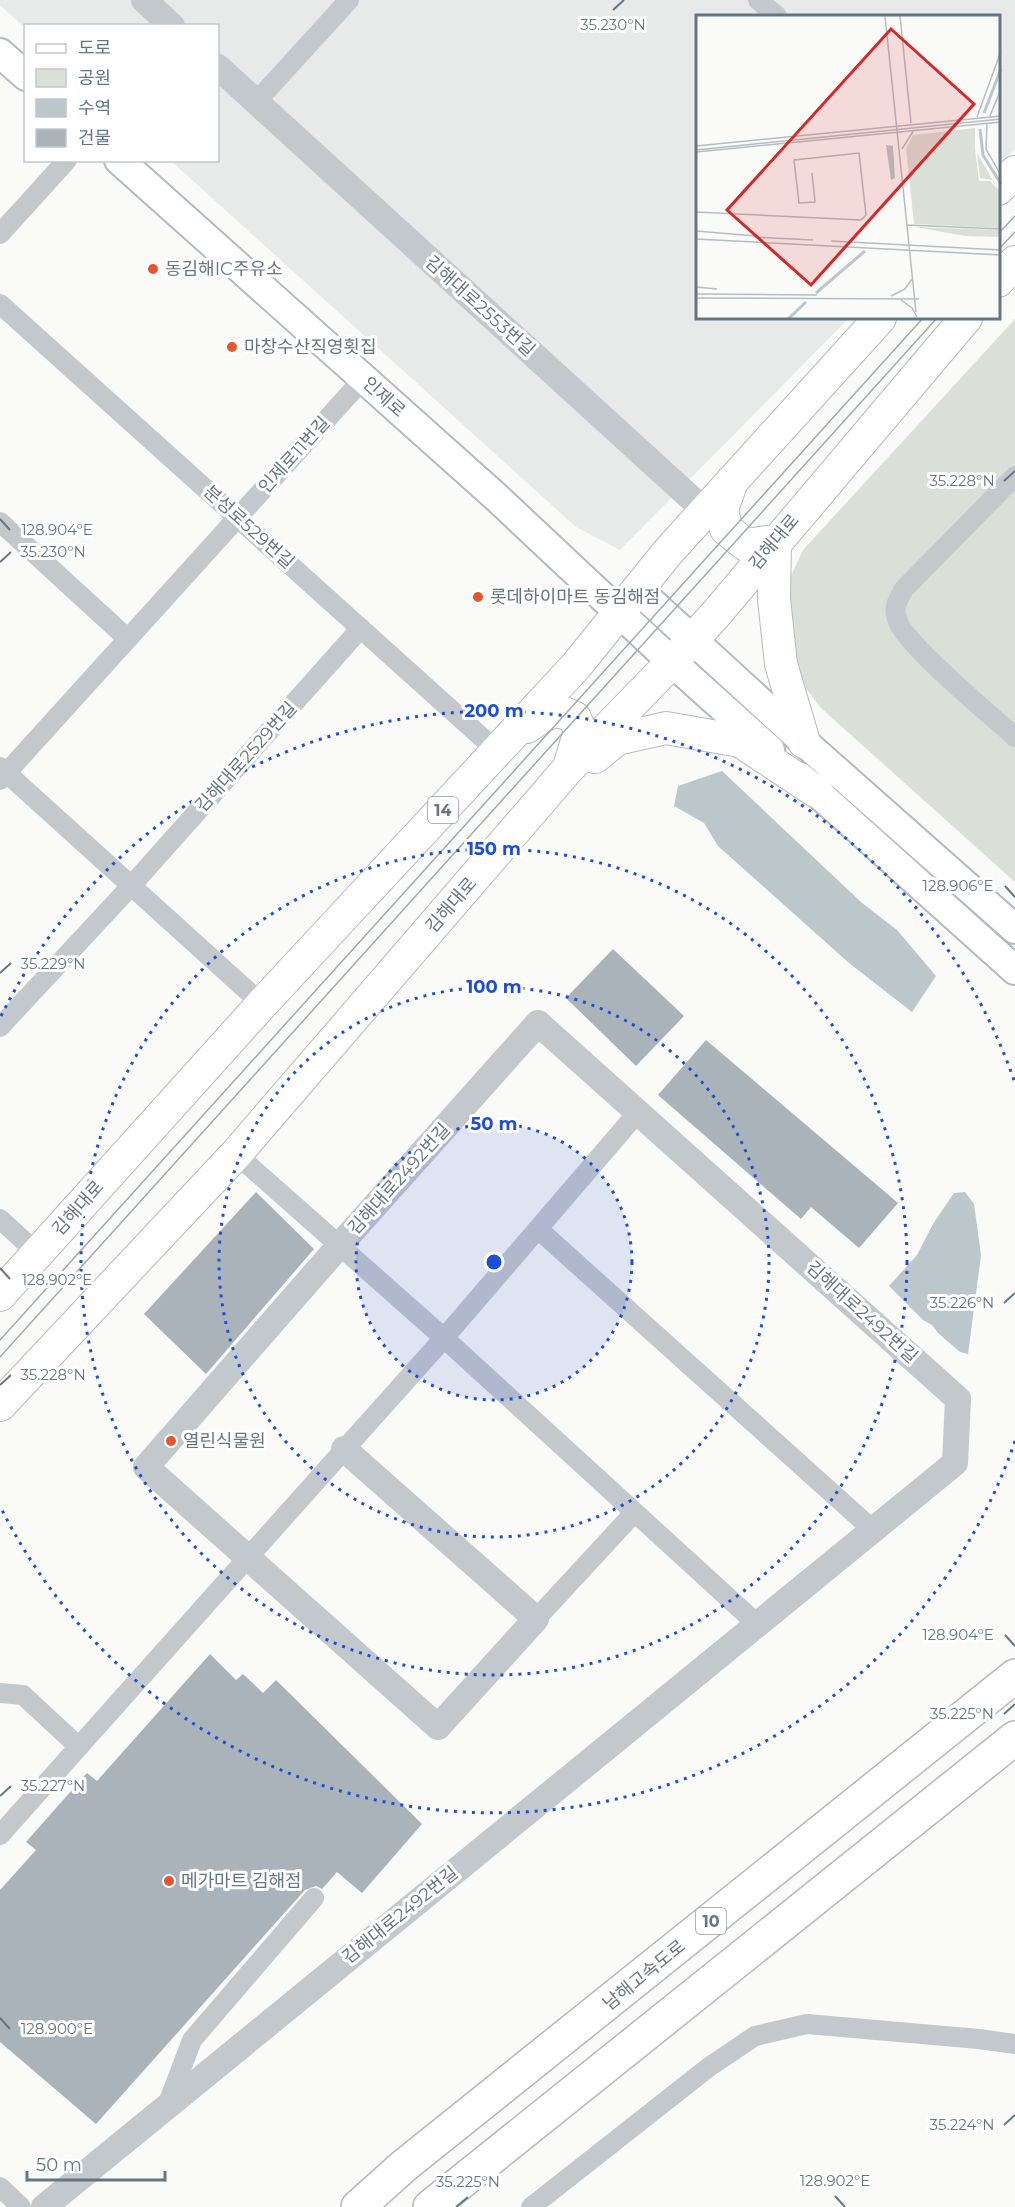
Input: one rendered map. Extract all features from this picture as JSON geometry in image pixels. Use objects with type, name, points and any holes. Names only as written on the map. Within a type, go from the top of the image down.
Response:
[{"type":"highway","name":"남해고속도로","points":[[358,2207],[405,2165],[1015,1676]]},
{"type":"highway","points":[[430,2207],[1015,1738]]},
{"type":"highway","points":[[350,2207],[405,2165]]},
{"type":"main road","points":[[0,53],[24,74]]},
{"type":"main road","name":"인제로","points":[[121,162],[364,378],[628,601],[682,651]]},
{"type":"main road","points":[[1000,188],[1015,172]]},
{"type":"main road","points":[[1000,279],[1015,262]]},
{"type":"main road","name":"김해대로","points":[[0,1295],[262,1004],[576,666],[704,510],[878,320]]},
{"type":"main road","name":"김해대로","points":[[0,1405],[236,1154],[567,770],[682,651],[964,320]]},
{"type":"main road","points":[[733,479],[722,509],[726,529],[746,545],[775,541],[774,599],[781,664],[804,742]]},
{"type":"main road","points":[[682,651],[804,742],[1015,929]]},
{"type":"main road","points":[[682,651],[817,792],[1015,970]]},
{"type":"main road","points":[[503,746],[547,713],[563,711],[575,718],[580,731],[567,770]]},
{"type":"main road","points":[[539,804],[617,739],[666,728],[740,741],[817,792]]},
{"type":"street","points":[[144,0],[170,24]]},
{"type":"street","points":[[256,102],[349,0]]},
{"type":"street","points":[[758,0],[776,15]]},
{"type":"street","name":"김해대로2553번길","points":[[219,68],[704,510]]},
{"type":"street","points":[[0,234],[65,162]]},
{"type":"street","name":"분성로529번길","points":[[0,304],[361,628],[503,746]]},
{"type":"street","name":"인제로11번길","points":[[2,773],[128,639],[364,378]]},
{"type":"street","points":[[1012,728],[910,641],[897,621],[895,606],[904,589],[1015,476]]},
{"type":"street","points":[[0,522],[128,639]]},
{"type":"street","name":"김해대로2529번길","points":[[0,1027],[131,886],[361,628]]},
{"type":"street","points":[[2,773],[262,1004]]},
{"type":"street","name":"김해대로2492번길","points":[[44,2207],[956,1463],[958,1399],[639,1111],[538,1023],[146,1467],[438,1727],[634,1513]]},
{"type":"street","points":[[0,1835],[444,1338],[639,1111]]},
{"type":"street","points":[[236,1154],[339,1246]]},
{"type":"street","points":[[0,1220],[37,1253]]},
{"type":"street","points":[[538,1228],[873,1530]]},
{"type":"street","name":"김해대로2492번길","points":[[339,1246],[444,1338],[757,1624]]},
{"type":"street","points":[[344,1449],[536,1619]]},
{"type":"street","points":[[0,1693],[23,1695],[79,1747]]},
{"type":"street","points":[[167,2106],[192,2040],[314,1898]]},
{"type":"street","points":[[531,2207],[709,2067],[755,2036],[807,2024],[1015,2044]]},
{"type":"street","points":[[0,2187],[21,2207]]},
{"type":"shaded area","points":[[0,0],[1015,0],[1015,149],[1000,165],[1000,15],[696,15],[696,320],[847,320],[620,550],[576,527],[172,162],[219,162],[219,24],[24,24],[24,27],[0,5]]},
{"type":"green space","points":[[1015,319],[1015,882],[821,708],[805,687],[785,648],[790,578],[803,550]]},
{"type":"water","points":[[722,771],[862,903],[897,930],[936,976],[912,1012],[849,963],[718,846],[704,823],[674,806],[678,786]]},
{"type":"water","points":[[965,1192],[974,1204],[981,1255],[968,1354],[960,1352],[889,1286],[917,1255],[933,1224],[954,1193]]},
{"type":"building","points":[[613,949],[684,1016],[636,1066],[566,998]]},
{"type":"building","points":[[706,1040],[898,1203],[859,1248],[811,1207],[801,1219],[658,1095]]},
{"type":"building","points":[[256,1192],[314,1249],[206,1374],[144,1314]]},
{"type":"building","name":"메가마트 김해점","points":[[210,1654],[236,1680],[243,1674],[263,1693],[276,1680],[422,1824],[362,1893],[337,1872],[322,1889],[316,1886],[305,1890],[96,2124],[0,2042],[0,1890],[36,1850],[26,1842],[87,1773],[97,1781]]},
{"type":"tram line","points":[[1000,232],[1015,216]]},
{"type":"tram line","points":[[1000,248],[1015,232]]},
{"type":"tram line","points":[[0,1340],[921,320]]},
{"type":"tram line","points":[[0,1357],[935,320]]},
{"type":"place","name":"동김해IC주유소","points":[[153,269]]},
{"type":"place","name":"마창수산직영횟집","points":[[232,347]]},
{"type":"place","name":"롯데하이마트 동김해점","points":[[478,597]]},
{"type":"place","name":"열린식물원","points":[[171,1441]]},
{"type":"place","name":"메가마트 김해점","points":[[169,1881]]}]
